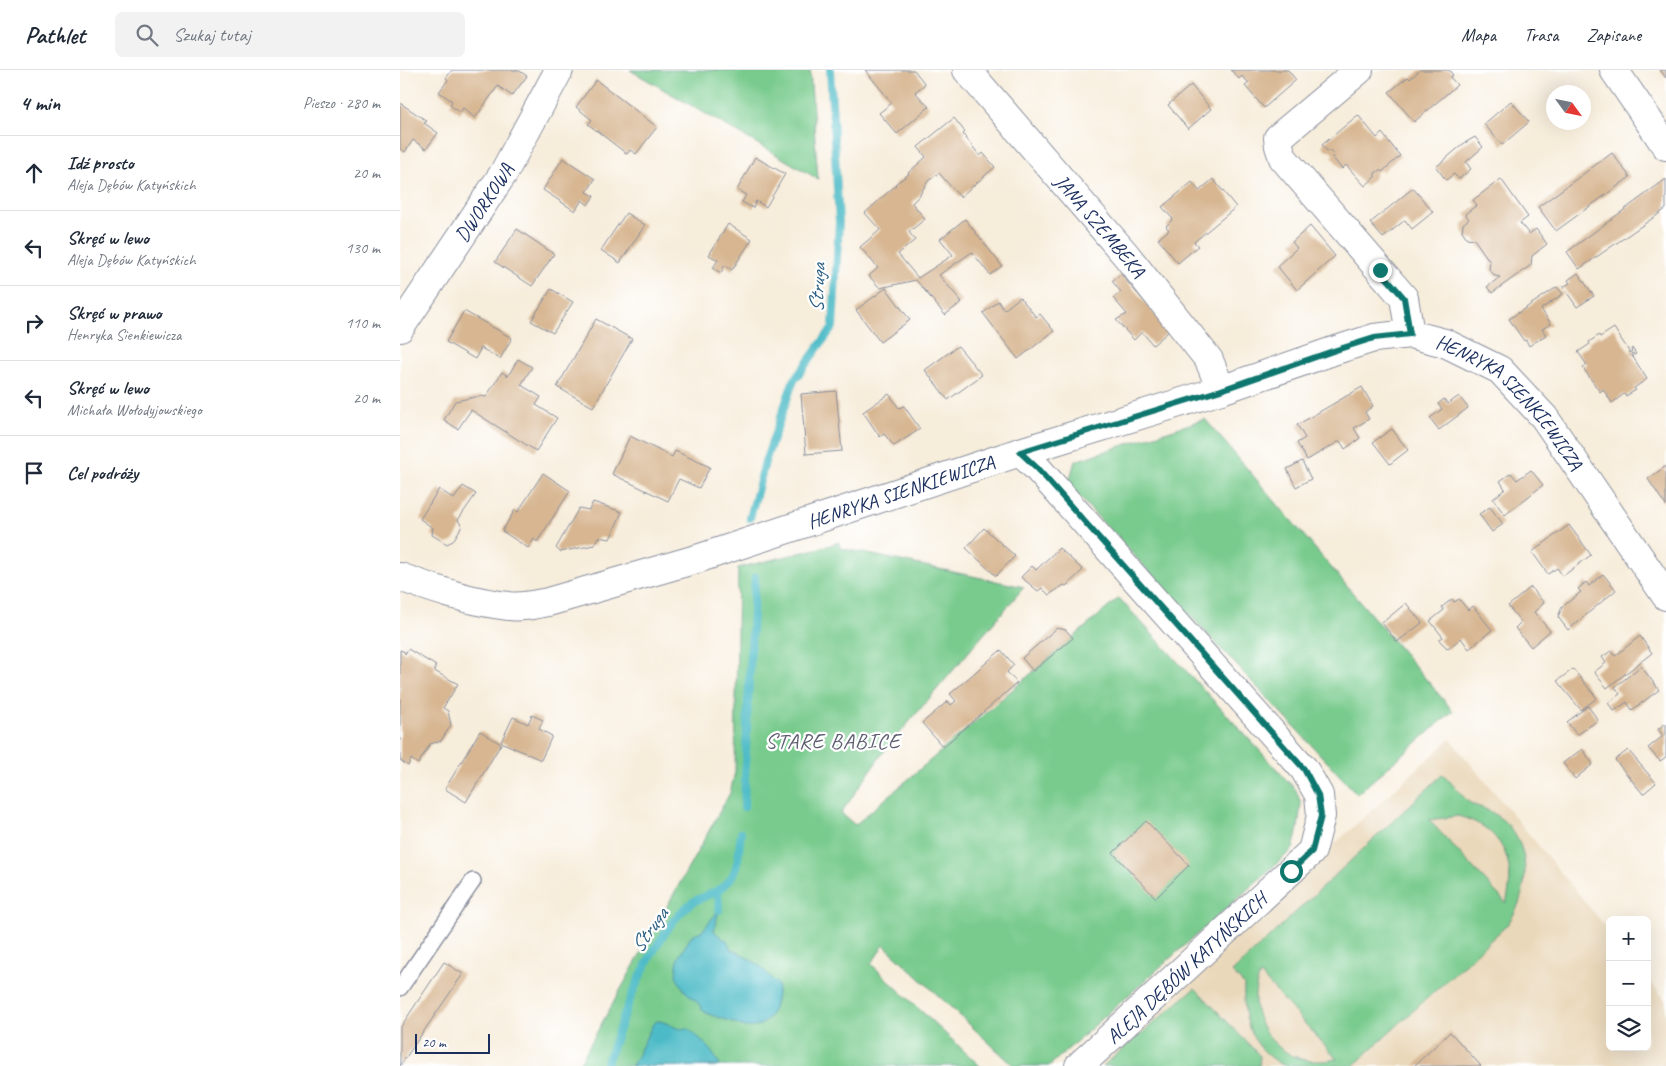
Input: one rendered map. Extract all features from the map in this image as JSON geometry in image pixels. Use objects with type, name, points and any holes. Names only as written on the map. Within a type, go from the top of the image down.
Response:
[{"type":"street","name":"DWORKOWA","points":[[400,328],[503,174],[559,70]]},
{"type":"street","name":"JANA SZEMBEKA","points":[[967,70],[1126,255],[1209,360],[1221,390]]},
{"type":"street","points":[[1359,70],[1278,138],[1279,146],[1283,158],[1404,298],[1410,334]]},
{"type":"street","points":[[1614,70],[1666,146]]},
{"type":"street","name":"HENRYKA SIENKIEWICZA","points":[[400,577],[445,594],[480,602],[528,606],[548,602],[700,558],[1020,452],[1221,390],[1374,338],[1410,334],[1445,343],[1500,370],[1544,416],[1666,596]]},
{"type":"street","name":"ALEJA DĘBÓW KATYŃSKICH","points":[[1020,452],[1037,468],[1304,769],[1318,795],[1321,816],[1312,851],[1079,1066]]},
{"type":"lane","points":[[400,988],[473,881]]},
{"type":"shaded area","points":[[1450,739],[1606,927],[1606,1051],[1651,1051],[1651,983],[1666,1001],[1666,1066],[1091,1066]]},
{"type":"green space","points":[[630,70],[810,70],[818,179]]},
{"type":"green space","points":[[1205,419],[1453,711],[1357,794],[1068,485],[1075,461]]},
{"type":"green space","points":[[839,542],[840,548],[1024,587],[882,754],[841,813],[855,825],[1119,598],[1296,790],[1301,804],[1293,849],[1049,1066],[1014,1066],[884,945],[871,964],[980,1066],[578,1066],[730,793],[735,772],[738,568]]},
{"type":"green space","points":[[1443,774],[1469,802],[1483,808],[1503,821],[1518,840],[1525,865],[1525,878],[1519,904],[1506,926],[1353,1066],[1289,1065],[1276,1061],[1263,1050],[1252,1034],[1244,1006],[1244,985],[1232,972]],"holes":[[[1458,816],[1473,821],[1485,828],[1503,848],[1510,873],[1506,903],[1429,820]],[[1261,975],[1337,1059],[1317,1061],[1298,1058],[1276,1045],[1261,1024],[1257,1013],[1255,1000]]]},
{"type":"green space","points":[[1195,988],[1260,1056],[1259,1066],[1103,1066]]},
{"type":"water","points":[[719,910],[714,931],[724,940],[726,939],[731,949],[760,966],[778,985],[776,1000],[771,1014],[767,1020],[755,1027],[746,1027],[705,1012],[685,991],[676,975],[678,958],[692,935],[703,930]]},
{"type":"water","points":[[657,1021],[680,1029],[687,1028],[706,1045],[720,1066],[632,1066],[653,1024]]},
{"type":"building","points":[[452,70],[518,70],[527,76],[512,96],[498,86],[475,118],[463,108],[460,113],[450,105],[452,101],[439,92],[448,80],[446,78]]},
{"type":"building","points":[[865,70],[914,70],[925,84],[915,92],[929,107],[897,134],[879,113],[892,103]]},
{"type":"building","points":[[1231,70],[1288,70],[1296,80],[1264,108],[1245,86],[1249,83],[1242,76],[1239,79]]},
{"type":"building","points":[[1420,70],[1449,70],[1453,75],[1450,77],[1457,85],[1414,122],[1389,92],[1408,77],[1410,79]]},
{"type":"building","points":[[1660,70],[1666,70],[1666,78]]},
{"type":"building","points":[[596,80],[657,127],[636,154],[630,150],[627,154],[588,124],[592,120],[576,107]]},
{"type":"building","points":[[1191,85],[1211,109],[1188,129],[1168,105]]},
{"type":"building","points":[[1511,101],[1529,122],[1502,145],[1484,124]]},
{"type":"building","points":[[400,103],[427,121],[424,123],[438,133],[426,149],[413,140],[405,152],[400,149]]},
{"type":"building","points":[[1358,115],[1377,138],[1382,133],[1400,156],[1382,172],[1380,170],[1375,173],[1375,177],[1365,186],[1346,165],[1342,169],[1332,157],[1334,155],[1331,151],[1327,151],[1322,145]]},
{"type":"building","points":[[954,118],[965,132],[963,134],[980,156],[983,153],[995,167],[960,197],[939,173],[928,181],[919,196],[912,203],[925,219],[909,232],[915,240],[898,254],[918,278],[953,255],[940,239],[965,219],[1002,266],[990,275],[972,252],[939,275],[962,302],[945,315],[916,280],[880,288],[869,276],[878,268],[860,247],[880,230],[865,213],[926,157],[918,147]]},
{"type":"building","points":[[1475,137],[1483,147],[1466,162],[1471,169],[1459,179],[1454,174],[1446,180],[1436,167],[1463,144]]},
{"type":"building","points":[[1612,153],[1630,177],[1556,231],[1538,207]]},
{"type":"building","points":[[755,157],[785,174],[766,207],[756,201],[753,208],[742,202],[746,195],[737,190]]},
{"type":"building","points":[[563,158],[595,179],[587,192],[594,196],[588,205],[582,200],[575,211],[543,190]]},
{"type":"building","points":[[1213,179],[1236,207],[1194,242],[1198,246],[1178,263],[1158,239],[1169,230],[1166,226],[1173,219],[1162,207],[1192,182],[1199,191]]},
{"type":"building","points":[[1501,179],[1528,217],[1520,223],[1529,234],[1536,229],[1547,244],[1532,256],[1531,265],[1492,293],[1487,287],[1500,277],[1495,276],[1489,269],[1490,262],[1474,239],[1467,238],[1462,231],[1463,224],[1469,219],[1465,214],[1477,205],[1473,200]]},
{"type":"building","points":[[1666,179],[1666,209],[1579,269],[1567,252]]},
{"type":"building","points":[[1413,188],[1433,212],[1412,229],[1405,220],[1383,238],[1370,223]]},
{"type":"building","points":[[626,213],[645,225],[620,263],[601,250]]},
{"type":"building","points":[[728,224],[752,239],[732,270],[725,265],[721,273],[713,268],[718,260],[709,255]]},
{"type":"building","points":[[1310,226],[1335,256],[1297,290],[1277,266],[1297,248],[1292,242]]},
{"type":"building","points":[[517,229],[554,254],[532,286],[495,262]]},
{"type":"building","points":[[1578,273],[1594,296],[1577,307],[1563,287],[1570,283],[1568,280]]},
{"type":"building","points":[[1121,274],[1169,331],[1153,345],[1142,332],[1134,340],[1116,320],[1127,314],[1113,298],[1121,292],[1112,281]]},
{"type":"building","points":[[1557,287],[1563,294],[1541,309],[1551,324],[1542,329],[1546,335],[1529,346],[1509,319]]},
{"type":"building","points":[[886,288],[910,320],[880,342],[856,310]]},
{"type":"building","points":[[551,289],[573,302],[553,333],[531,321]]},
{"type":"building","points":[[1020,297],[1036,317],[1040,314],[1054,331],[1018,359],[983,313],[998,301],[1004,310]]},
{"type":"building","points":[[464,311],[512,338],[500,359],[481,348],[475,359],[446,342]]},
{"type":"building","points":[[596,319],[632,339],[593,407],[557,387]]},
{"type":"building","points":[[1614,328],[1630,353],[1632,348],[1636,354],[1631,354],[1647,379],[1634,388],[1636,390],[1626,396],[1624,394],[1612,403],[1603,389],[1600,392],[1583,368],[1587,365],[1578,352],[1599,335],[1600,337]]},
{"type":"building","points":[[958,346],[982,375],[948,400],[925,370]]},
{"type":"building","points":[[518,359],[532,367],[521,385],[541,397],[536,405],[557,418],[536,451],[471,410],[458,429],[444,420],[455,401],[480,396],[486,397],[502,372],[508,376]]},
{"type":"building","points":[[1362,387],[1373,406],[1365,412],[1369,419],[1354,428],[1360,438],[1345,449],[1340,441],[1307,460],[1297,443],[1305,438],[1297,425]]},
{"type":"building","points":[[836,391],[842,451],[806,454],[801,394]]},
{"type":"building","points":[[889,394],[899,408],[904,406],[920,429],[894,446],[884,434],[880,437],[863,412]]},
{"type":"building","points":[[1459,396],[1468,408],[1439,430],[1430,418],[1442,409],[1438,404],[1444,399],[1448,404]]},
{"type":"building","points":[[1392,429],[1408,450],[1390,464],[1373,442]]},
{"type":"building","points":[[630,436],[672,457],[675,451],[710,467],[699,488],[679,479],[668,501],[612,474]]},
{"type":"building","points":[[1302,461],[1311,479],[1296,487],[1287,469]]},
{"type":"building","points":[[1666,466],[1666,506],[1648,479]]},
{"type":"building","points":[[1531,470],[1543,485],[1505,515],[1493,499],[1505,489],[1500,481],[1511,473],[1517,480]]},
{"type":"building","points":[[543,473],[570,491],[537,542],[534,539],[528,548],[502,531],[515,510],[518,512]]},
{"type":"building","points":[[463,486],[476,494],[458,520],[462,526],[453,541],[447,544],[432,535],[433,528],[420,519],[439,489],[454,499]]},
{"type":"building","points":[[593,502],[622,512],[610,539],[598,537],[594,545],[560,552],[556,548],[579,508],[589,510]]},
{"type":"building","points":[[1490,507],[1503,524],[1492,532],[1479,514]]},
{"type":"building","points":[[1569,525],[1591,555],[1563,576],[1557,568],[1548,574],[1532,552]]},
{"type":"building","points":[[984,528],[1015,556],[996,576],[966,548]]},
{"type":"building","points":[[1059,548],[1083,570],[1066,586],[1064,585],[1049,595],[1042,588],[1038,591],[1021,577],[1032,566],[1036,570]]},
{"type":"building","points":[[1603,574],[1616,590],[1568,630],[1558,617],[1562,607],[1581,592],[1578,589],[1586,582],[1589,586]]},
{"type":"building","points":[[1531,587],[1544,603],[1534,612],[1550,631],[1531,647],[1515,628],[1521,622],[1508,606]]},
{"type":"building","points":[[1452,599],[1454,602],[1459,599],[1468,610],[1473,606],[1492,630],[1469,649],[1461,638],[1448,649],[1439,640],[1443,637],[1430,621],[1444,610],[1442,607]]},
{"type":"building","points":[[1406,603],[1422,623],[1397,642],[1382,623]]},
{"type":"building","points":[[1057,628],[1066,630],[1073,638],[1033,671],[1022,658]]},
{"type":"building","points":[[1640,636],[1652,653],[1607,688],[1594,672],[1606,663],[1602,657],[1611,651],[1615,656]]},
{"type":"building","points":[[408,649],[436,666],[434,669],[436,672],[458,684],[443,708],[448,711],[451,725],[441,741],[430,744],[418,764],[411,759],[408,766],[400,760],[400,650],[405,652],[405,654]]},
{"type":"building","points":[[1001,650],[1014,665],[1007,672],[1017,683],[943,747],[922,723],[948,701],[951,705],[956,701],[950,694]]},
{"type":"building","points":[[1641,666],[1659,690],[1632,710],[1627,702],[1614,711],[1608,703],[1620,694],[1615,687]]},
{"type":"building","points":[[1573,669],[1597,698],[1581,710],[1557,681]]},
{"type":"building","points":[[1588,706],[1598,720],[1577,735],[1567,722]]},
{"type":"building","points":[[532,715],[543,720],[539,729],[552,736],[541,760],[501,742],[513,717],[528,724]]},
{"type":"building","points":[[1666,723],[1666,757],[1660,761],[1648,748],[1663,736],[1658,729]]},
{"type":"building","points":[[480,731],[501,744],[466,802],[445,789]]},
{"type":"building","points":[[1582,749],[1593,764],[1575,779],[1563,763]]},
{"type":"building","points":[[1628,750],[1656,783],[1643,794],[1615,760]]},
{"type":"building","points":[[1146,821],[1189,865],[1156,898],[1113,853]]},
{"type":"building","points":[[444,962],[463,974],[400,1066],[400,1028]]},
{"type":"building","points":[[1450,1032],[1481,1066],[1414,1066]]},
{"type":"waterway","name":"Struga","points":[[750,518],[765,462],[793,382],[833,327],[839,222],[830,70]]},
{"type":"waterway","name":"Struga","points":[[744,807],[755,577]]},
{"type":"waterway","name":"Struga","points":[[606,1066],[618,1031],[647,962],[672,923],[686,907],[724,886],[731,878],[737,862],[741,833]]},
{"type":"waterway","points":[[718,891],[719,910]]},
{"type":"district","name":"STARE BABICE","points":[[833,740]]},
{"type":"route","points":[[1291,871],[1312,851],[1321,816],[1318,795],[1304,769],[1037,468],[1020,452],[1221,390],[1374,338],[1410,334],[1404,298],[1380,270]]}]
